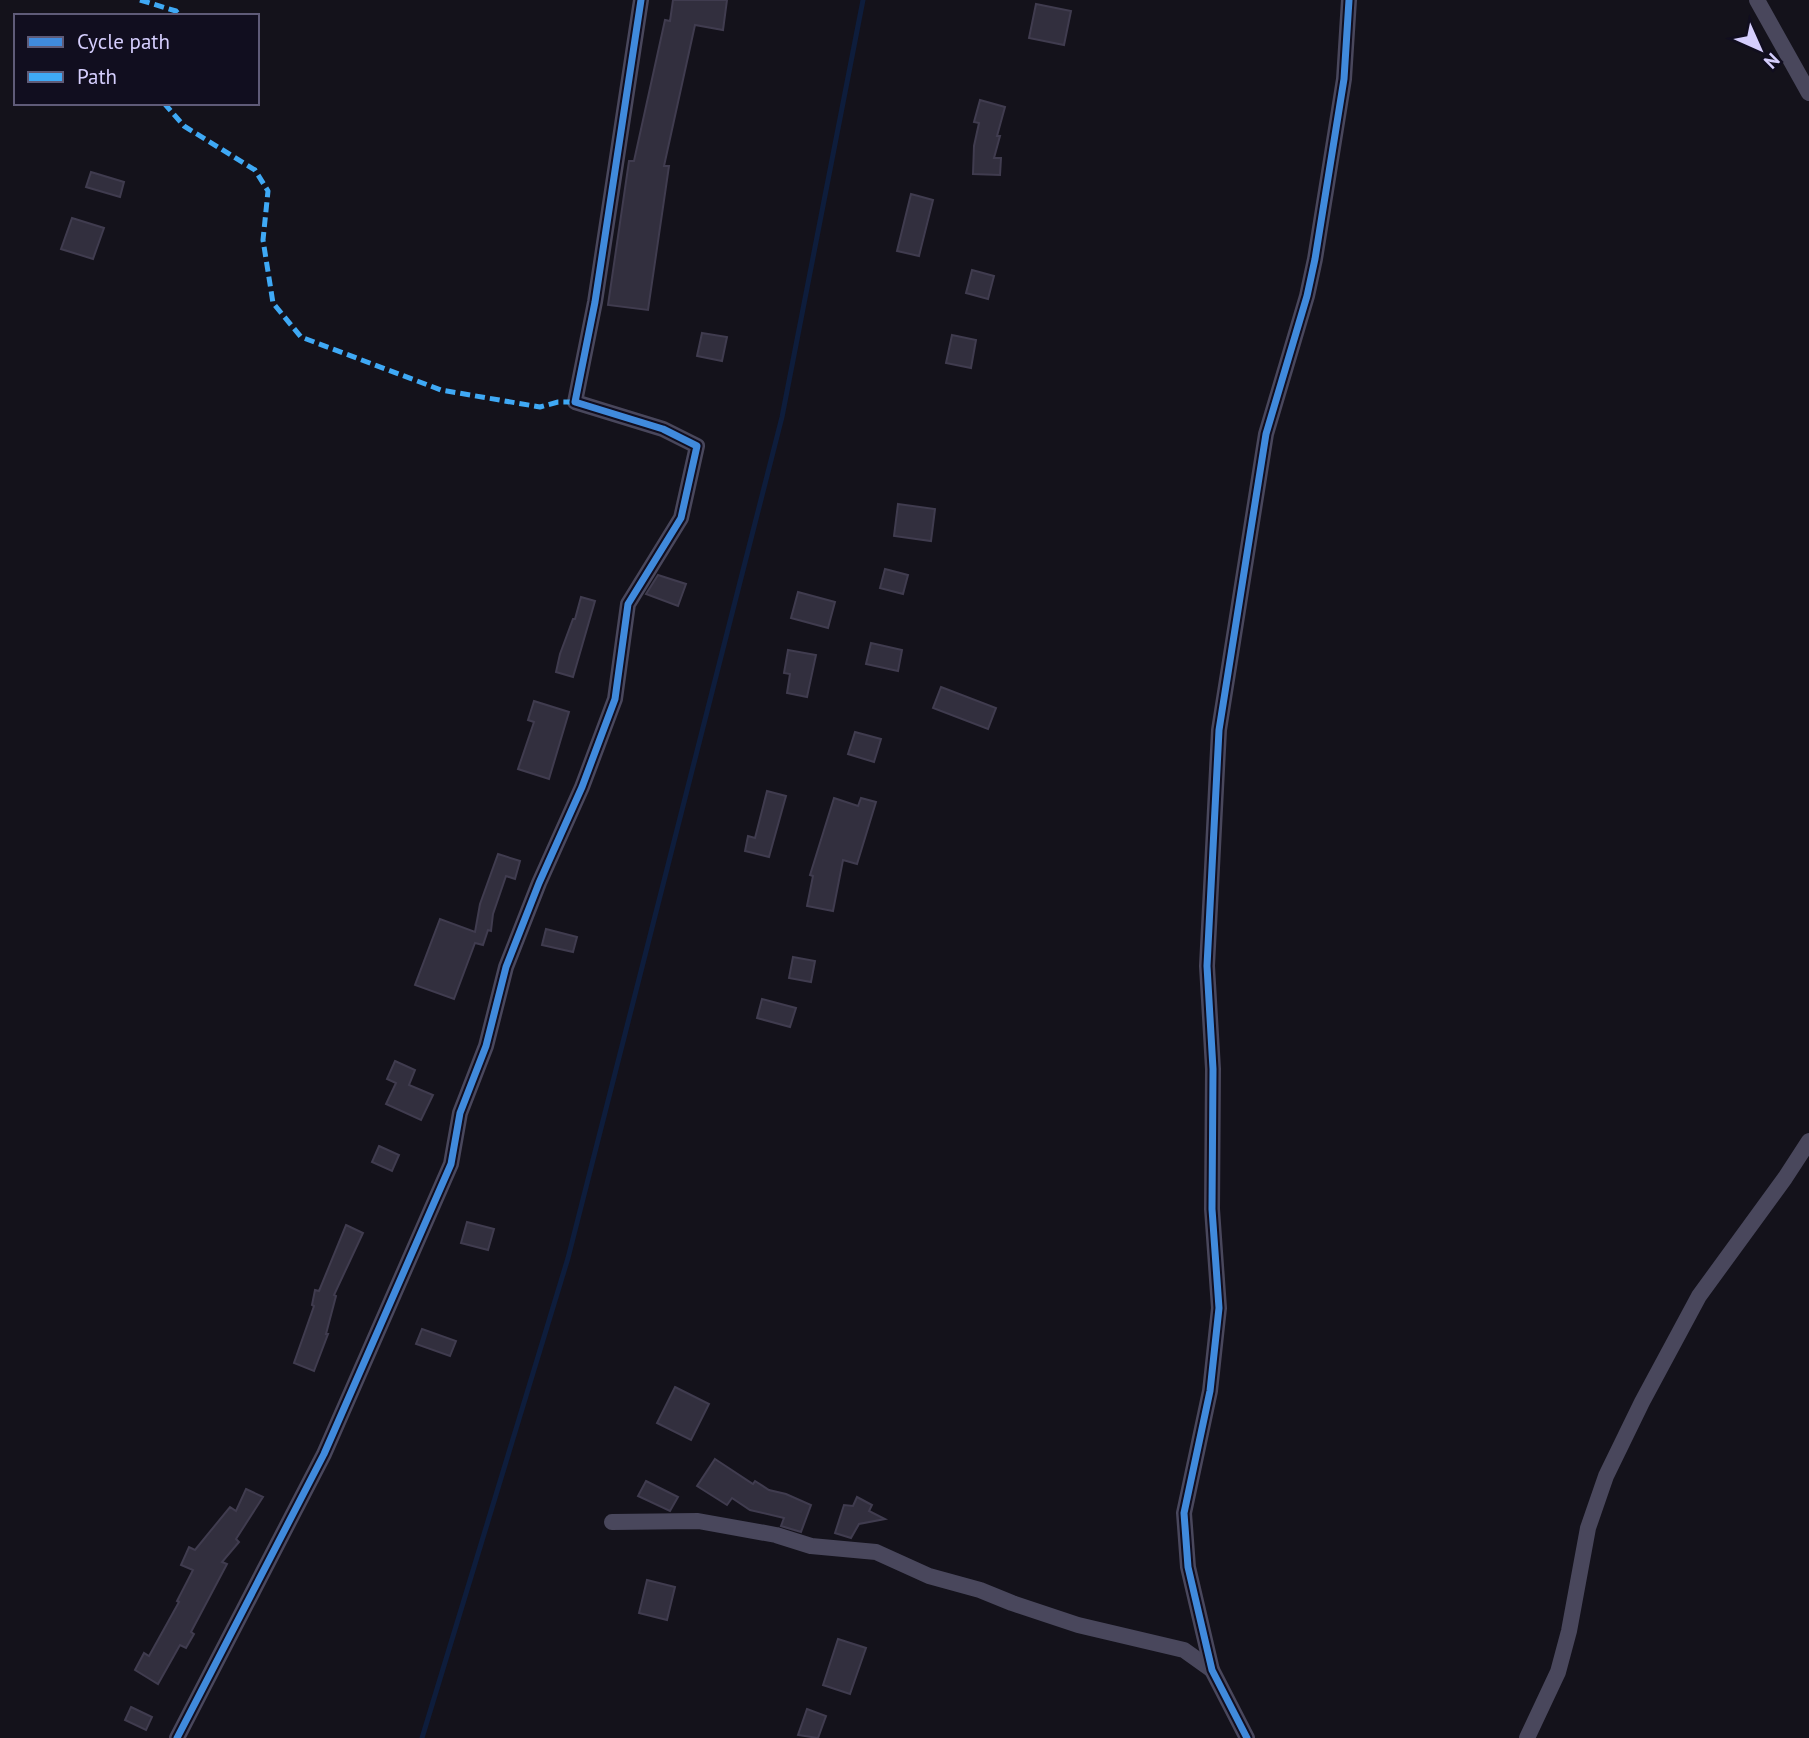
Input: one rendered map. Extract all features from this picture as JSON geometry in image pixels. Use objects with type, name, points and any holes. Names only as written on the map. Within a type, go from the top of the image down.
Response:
[{"type":"street","points":[[177,1738],[324,1454],[451,1164],[460,1113],[486,1046],[506,967],[539,883],[582,787],[615,699],[628,604],[681,518],[697,446],[663,429],[575,402],[595,302],[641,0]]},
{"type":"street","points":[[1247,1738],[1212,1670],[1188,1567],[1184,1513],[1210,1391],[1219,1308],[1212,1209],[1213,1069],[1207,965],[1219,730],[1266,434],[1307,296],[1317,247],[1344,79],[1349,0]]},
{"type":"street","points":[[1756,0],[1809,93]]},
{"type":"street","points":[[1527,1738],[1558,1672],[1569,1631],[1588,1528],[1606,1476],[1699,1296],[1809,1141]]},
{"type":"street","points":[[612,1522],[698,1521],[776,1535],[811,1546],[876,1552],[929,1576],[980,1590],[1078,1625],[1184,1650],[1212,1670]]},
{"type":"building","points":[[673,0],[727,0],[723,30],[695,25],[664,166],[669,166],[648,310],[608,305],[629,161],[634,161],[665,20],[670,21]]},
{"type":"building","points":[[1036,4],[1071,11],[1064,45],[1029,38]]},
{"type":"building","points":[[980,100],[1005,107],[994,158],[1001,158],[1000,175],[973,174],[974,146],[979,123],[974,122]]},
{"type":"building","points":[[91,172],[124,182],[120,197],[86,187]]},
{"type":"building","points":[[911,194],[933,200],[919,256],[897,251]]},
{"type":"building","points":[[72,218],[104,228],[93,259],[61,249]]},
{"type":"building","points":[[972,270],[994,276],[988,299],[966,293]]},
{"type":"building","points":[[702,333],[727,337],[722,361],[697,356]]},
{"type":"building","points":[[952,335],[976,340],[971,368],[946,363]]},
{"type":"building","points":[[898,504],[935,509],[931,541],[894,536]]},
{"type":"building","points":[[885,569],[908,575],[903,594],[880,588]]},
{"type":"building","points":[[658,575],[686,584],[678,606],[646,594]]},
{"type":"building","points":[[798,592],[835,602],[828,628],[791,618]]},
{"type":"building","points":[[581,597],[595,601],[573,677],[556,672]]},
{"type":"building","points":[[871,643],[902,650],[898,671],[866,664]]},
{"type":"building","points":[[788,650],[816,655],[807,697],[787,693],[790,674],[784,673]]},
{"type":"building","points":[[941,687],[996,708],[988,729],[933,708]]},
{"type":"building","points":[[534,701],[569,712],[549,779],[518,769],[534,722],[528,720]]},
{"type":"building","points":[[855,732],[881,739],[874,762],[848,754]]},
{"type":"building","points":[[767,791],[786,796],[769,857],[745,851],[748,836],[755,838]]},
{"type":"building","points":[[834,798],[858,806],[861,798],[876,802],[857,864],[843,860],[833,911],[807,906],[813,876],[810,875]]},
{"type":"building","points":[[498,854],[520,861],[515,879],[506,876],[493,914],[491,931],[488,930],[483,945],[475,943],[454,999],[415,985],[440,919],[475,932],[480,904]]},
{"type":"building","points":[[546,929],[577,937],[573,952],[542,945]]},
{"type":"building","points":[[793,957],[815,961],[811,982],[789,978]]},
{"type":"building","points":[[762,999],[796,1008],[790,1027],[757,1018]]},
{"type":"building","points":[[395,1061],[415,1070],[409,1085],[433,1095],[421,1120],[386,1104],[396,1083],[387,1079]]},
{"type":"building","points":[[379,1146],[399,1155],[392,1171],[372,1162]]},
{"type":"building","points":[[467,1222],[494,1229],[488,1250],[461,1243]]},
{"type":"building","points":[[346,1225],[363,1233],[334,1295],[336,1296],[328,1334],[314,1371],[294,1363],[314,1306],[315,1290],[319,1291]]},
{"type":"building","points":[[422,1329],[456,1341],[450,1356],[416,1344]]},
{"type":"building","points":[[675,1387],[709,1404],[691,1440],[657,1423]]},
{"type":"building","points":[[715,1459],[753,1484],[755,1481],[769,1490],[811,1505],[801,1532],[781,1526],[784,1518],[750,1510],[732,1498],[727,1505],[697,1486]]},
{"type":"building","points":[[646,1481],[678,1497],[670,1511],[638,1496]]},
{"type":"building","points":[[246,1489],[263,1497],[236,1539],[239,1542],[222,1562],[227,1564],[191,1632],[194,1634],[186,1648],[180,1645],[158,1684],[135,1670],[144,1653],[149,1656],[179,1602],[177,1601],[193,1570],[181,1565],[189,1547],[195,1550],[230,1507],[236,1511]]},
{"type":"building","points":[[857,1497],[872,1505],[869,1511],[885,1519],[859,1524],[851,1538],[835,1533],[844,1505],[853,1506]]},
{"type":"building","points":[[647,1580],[675,1587],[667,1620],[639,1613]]},
{"type":"building","points":[[838,1639],[866,1648],[850,1694],[823,1685]]},
{"type":"building","points":[[131,1707],[152,1717],[146,1730],[125,1720]]},
{"type":"building","points":[[807,1709],[826,1716],[818,1738],[798,1735]]},
{"type":"waterway","points":[[422,1738],[568,1258],[782,417],[863,0]]},
{"type":"marked path","points":[[140,0],[178,14]]},
{"type":"marked path","points":[[166,105],[184,126],[255,170],[268,191],[263,240],[273,303],[301,337],[441,390],[540,407],[558,402],[575,402]]},
{"type":"cycle path","points":[[177,1738],[324,1454],[451,1164],[460,1113],[486,1046],[506,967],[539,883],[582,787],[615,699],[628,604],[681,518],[697,446],[663,429],[575,402],[595,302],[641,0]]},
{"type":"cycle path","points":[[1247,1738],[1212,1670],[1188,1567],[1184,1513],[1210,1391],[1219,1308],[1212,1209],[1213,1069],[1207,966],[1219,730],[1266,434],[1307,296],[1315,259],[1344,79],[1349,0]]}]
